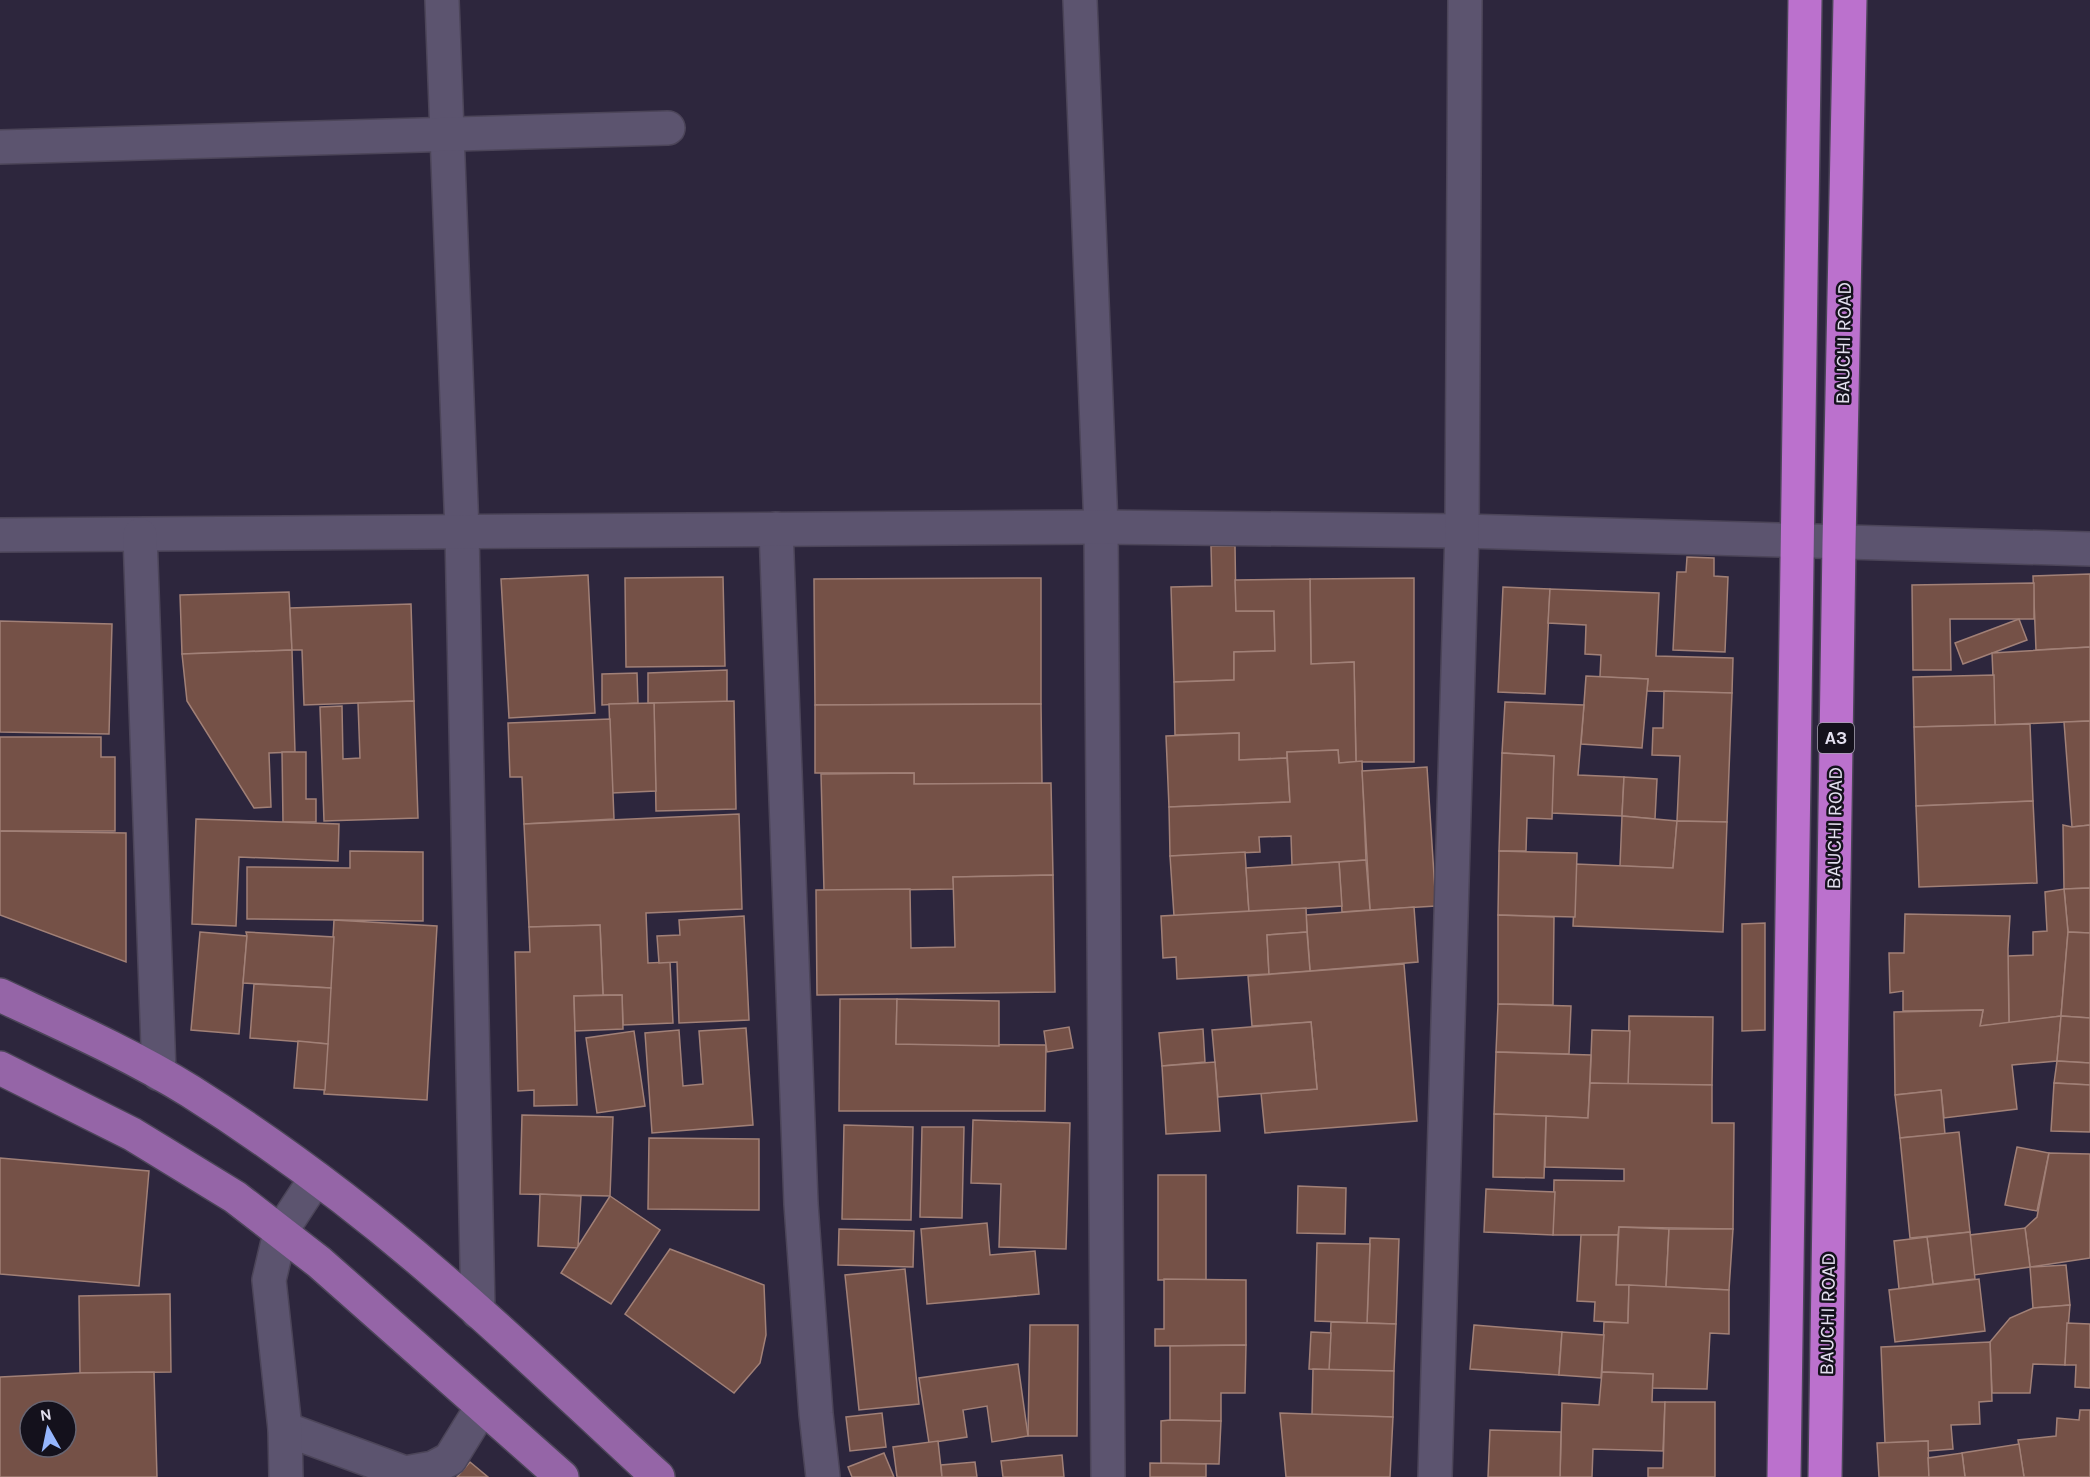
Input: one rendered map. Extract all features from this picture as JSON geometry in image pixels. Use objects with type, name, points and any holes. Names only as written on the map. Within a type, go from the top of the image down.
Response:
[{"type":"highway","name":"BAUCHI ROAD","points":[[1784,1477],[1805,0]]},
{"type":"highway","name":"BAUCHI ROAD","points":[[1825,1477],[1850,0]]},
{"type":"main road","points":[[0,995],[107,1046],[189,1090],[316,1178],[355,1207],[438,1276],[658,1477]]},
{"type":"main road","points":[[0,1068],[132,1134],[235,1197],[327,1270],[562,1477]]},
{"type":"street","points":[[442,0],[462,532],[478,1312]]},
{"type":"street","points":[[1080,0],[1101,527],[1108,1477]]},
{"type":"street","points":[[1435,1477],[1462,531],[1465,0]]},
{"type":"street","points":[[0,147],[668,128]]},
{"type":"street","points":[[0,535],[1101,527],[1462,531],[1839,544],[2090,549]]},
{"type":"street","points":[[776,529],[801,1204],[816,1414],[823,1477]]},
{"type":"street","points":[[140,535],[159,1074]]},
{"type":"street","points":[[286,1477],[285,1429],[269,1280],[280,1233],[316,1178]]},
{"type":"street","points":[[285,1429],[405,1473],[433,1468],[450,1459],[482,1407]]},
{"type":"building","points":[[1211,546],[1235,546],[1236,611],[1274,611],[1275,651],[1234,652],[1234,680],[1174,682],[1171,587],[1212,586]]},
{"type":"building","points":[[1687,557],[1714,558],[1714,576],[1728,577],[1725,652],[1673,650],[1677,572],[1686,572]]},
{"type":"building","points":[[2090,574],[2090,647],[2036,650],[2033,576]]},
{"type":"building","points":[[588,575],[595,713],[509,718],[501,579]]},
{"type":"building","points":[[723,577],[725,666],[626,667],[625,578]]},
{"type":"building","points":[[1041,578],[1041,704],[815,705],[814,579]]},
{"type":"building","points":[[1414,578],[1414,762],[1356,762],[1354,662],[1311,664],[1310,579]]},
{"type":"building","points":[[1310,579],[1311,664],[1354,662],[1356,762],[1339,763],[1338,750],[1287,752],[1287,758],[1239,760],[1239,733],[1175,735],[1174,682],[1234,680],[1234,652],[1275,651],[1274,611],[1236,611],[1235,580]]},
{"type":"building","points":[[2034,583],[2034,619],[1950,619],[1951,670],[1913,670],[1912,585]]},
{"type":"building","points":[[1503,587],[1550,589],[1545,694],[1498,692]]},
{"type":"building","points":[[1550,589],[1659,593],[1656,656],[1733,658],[1732,693],[1647,691],[1648,679],[1600,677],[1601,655],[1585,654],[1586,625],[1548,623]]},
{"type":"building","points":[[289,592],[292,650],[182,654],[180,595]]},
{"type":"building","points":[[411,604],[414,701],[304,705],[302,650],[292,650],[290,608]]},
{"type":"building","points":[[2019,619],[2027,640],[1963,664],[1955,643]]},
{"type":"building","points":[[0,621],[112,624],[109,734],[0,732]]},
{"type":"building","points":[[2090,647],[2090,721],[1995,725],[1992,653]]},
{"type":"building","points":[[292,650],[295,752],[269,753],[271,807],[254,808],[187,701],[182,654]]},
{"type":"building","points":[[727,670],[727,702],[648,703],[648,673]]},
{"type":"building","points":[[637,673],[638,703],[602,705],[602,674]]},
{"type":"building","points":[[1994,675],[1995,725],[1914,727],[1913,677]]},
{"type":"building","points":[[1586,676],[1648,679],[1642,748],[1581,744]]},
{"type":"building","points":[[1664,691],[1732,693],[1727,822],[1677,821],[1680,756],[1652,755],[1653,728],[1663,728]]},
{"type":"building","points":[[414,701],[418,818],[324,821],[320,707],[342,706],[343,759],[360,758],[358,703]]},
{"type":"building","points":[[734,701],[736,809],[656,811],[654,703]]},
{"type":"building","points":[[1505,702],[1584,705],[1578,775],[1624,777],[1622,816],[1551,813],[1554,756],[1502,753]]},
{"type":"building","points":[[654,703],[656,791],[612,793],[609,704]]},
{"type":"building","points":[[1041,704],[1042,784],[914,784],[914,773],[815,773],[815,705]]},
{"type":"building","points":[[610,719],[614,819],[524,824],[522,777],[510,777],[508,723]]},
{"type":"building","points":[[2090,721],[2090,825],[2072,827],[2064,722]]},
{"type":"building","points":[[2030,724],[2033,801],[1916,806],[1914,727]]},
{"type":"building","points":[[1239,733],[1239,760],[1287,758],[1290,802],[1169,807],[1166,736]]},
{"type":"building","points":[[0,737],[101,737],[101,757],[115,757],[115,831],[0,831]]},
{"type":"building","points":[[1338,750],[1339,763],[1362,761],[1366,860],[1292,865],[1291,836],[1259,837],[1260,852],[1170,856],[1169,807],[1290,802],[1287,752]]},
{"type":"building","points":[[282,752],[306,752],[306,799],[316,799],[316,822],[283,822]]},
{"type":"building","points":[[1502,753],[1554,756],[1552,819],[1527,818],[1526,851],[1499,851]]},
{"type":"building","points":[[1427,767],[1436,906],[1370,910],[1362,771]]},
{"type":"building","points":[[914,773],[914,784],[1051,783],[1053,875],[953,877],[954,889],[824,891],[821,774]]},
{"type":"building","points":[[1624,777],[1657,779],[1655,819],[1622,816]]},
{"type":"building","points":[[2033,801],[2037,883],[1919,887],[1916,806]]},
{"type":"building","points":[[739,814],[742,909],[646,913],[648,963],[670,962],[673,1023],[623,1025],[622,995],[603,995],[600,925],[529,927],[524,824]]},
{"type":"building","points":[[1622,816],[1677,821],[1673,868],[1620,866]]},
{"type":"building","points":[[196,819],[339,824],[338,861],[239,857],[236,926],[192,924]]},
{"type":"building","points":[[1677,821],[1727,822],[1723,932],[1573,926],[1576,864],[1673,868]]},
{"type":"building","points":[[2063,825],[2072,827],[2090,825],[2090,888],[2064,889]]},
{"type":"building","points":[[0,831],[126,833],[126,962],[0,915]]},
{"type":"building","points":[[350,851],[423,852],[423,921],[247,919],[247,867],[350,868]]},
{"type":"building","points":[[1499,851],[1577,853],[1575,917],[1498,915]]},
{"type":"building","points":[[1245,852],[1249,912],[1174,916],[1170,856]]},
{"type":"building","points":[[1366,860],[1370,910],[1342,912],[1339,862]]},
{"type":"building","points":[[1339,862],[1342,906],[1249,912],[1246,868]]},
{"type":"building","points":[[1053,875],[1055,992],[817,995],[816,890],[910,889],[911,948],[955,947],[953,877]]},
{"type":"building","points":[[2090,888],[2090,933],[2068,932],[2064,889]]},
{"type":"building","points":[[2064,889],[2068,932],[2061,1016],[2009,1023],[2008,956],[2033,955],[2033,932],[2047,931],[2045,892]]},
{"type":"building","points":[[1414,907],[1418,962],[1310,971],[1306,915]]},
{"type":"building","points":[[1306,908],[1307,932],[1267,935],[1269,974],[1177,979],[1176,957],[1163,958],[1161,916]]},
{"type":"building","points":[[1905,914],[2010,916],[2009,1023],[1980,1026],[1983,1010],[1903,1011],[1903,991],[1890,993],[1889,953],[1904,953]]},
{"type":"building","points":[[1498,915],[1554,917],[1553,1005],[1498,1004]]},
{"type":"building","points":[[744,916],[749,1020],[679,1023],[677,962],[659,963],[657,936],[680,935],[679,920]]},
{"type":"building","points":[[334,920],[437,926],[427,1100],[324,1094]]},
{"type":"building","points":[[1765,923],[1765,1030],[1742,1031],[1742,924]]},
{"type":"building","points":[[600,925],[603,995],[574,996],[577,1105],[534,1106],[534,1090],[518,1091],[515,952],[530,952],[529,927]]},
{"type":"building","points":[[200,932],[247,936],[239,1034],[191,1030]]},
{"type":"building","points":[[246,932],[334,937],[331,988],[243,983]]},
{"type":"building","points":[[1307,932],[1310,971],[1269,974],[1267,935]]},
{"type":"building","points":[[2068,932],[2090,933],[2090,1018],[2061,1016]]},
{"type":"building","points":[[1404,964],[1417,1121],[1265,1133],[1261,1093],[1317,1089],[1311,1022],[1252,1026],[1248,976]]},
{"type":"building","points":[[254,984],[331,988],[328,1044],[250,1038]]},
{"type":"building","points":[[622,995],[623,1029],[575,1031],[574,996]]},
{"type":"building","points":[[840,999],[897,999],[896,1044],[1046,1045],[1045,1111],[839,1111]]},
{"type":"building","points":[[897,999],[999,1001],[999,1046],[896,1044]]},
{"type":"building","points":[[1498,1004],[1571,1006],[1569,1054],[1496,1052]]},
{"type":"building","points":[[1983,1010],[1980,1026],[2061,1016],[2057,1061],[2012,1065],[2017,1109],[1944,1118],[1941,1090],[1895,1095],[1894,1012]]},
{"type":"building","points":[[1629,1016],[1713,1017],[1712,1085],[1628,1085]]},
{"type":"building","points":[[2061,1016],[2090,1018],[2090,1063],[2057,1061]]},
{"type":"building","points":[[1311,1022],[1317,1089],[1218,1097],[1212,1030]]},
{"type":"building","points":[[1069,1027],[1073,1048],[1047,1052],[1044,1031]]},
{"type":"building","points":[[746,1028],[753,1125],[652,1133],[645,1033],[679,1030],[683,1086],[703,1084],[699,1031]]},
{"type":"building","points":[[1203,1029],[1205,1062],[1162,1066],[1159,1033]]},
{"type":"building","points":[[1592,1030],[1630,1031],[1628,1085],[1590,1083]]},
{"type":"building","points":[[634,1031],[645,1106],[597,1113],[586,1038]]},
{"type":"building","points":[[298,1041],[328,1044],[325,1090],[294,1088]]},
{"type":"building","points":[[1496,1052],[1591,1055],[1588,1118],[1494,1114]]},
{"type":"building","points":[[2057,1061],[2090,1063],[2090,1085],[2054,1083]]},
{"type":"building","points":[[1215,1062],[1220,1131],[1166,1134],[1162,1066]]},
{"type":"building","points":[[1590,1083],[1712,1085],[1712,1123],[1734,1123],[1733,1229],[1619,1227],[1618,1235],[1553,1235],[1554,1180],[1624,1181],[1624,1169],[1545,1167],[1546,1116],[1588,1118]]},
{"type":"building","points":[[2054,1083],[2090,1085],[2090,1132],[2051,1131]]},
{"type":"building","points":[[1941,1090],[1945,1134],[1900,1138],[1895,1095]]},
{"type":"building","points":[[1494,1114],[1546,1116],[1544,1178],[1493,1177]]},
{"type":"building","points":[[522,1115],[613,1117],[610,1196],[520,1194]]},
{"type":"building","points":[[973,1120],[1070,1123],[1066,1249],[999,1247],[1001,1184],[971,1183]]},
{"type":"building","points":[[844,1125],[913,1127],[911,1220],[842,1219]]},
{"type":"building","points":[[922,1127],[964,1127],[962,1218],[920,1217]]},
{"type":"building","points":[[1959,1132],[1970,1232],[1910,1238],[1900,1138]]},
{"type":"building","points":[[649,1138],[759,1139],[759,1210],[648,1209]]},
{"type":"building","points":[[2017,1147],[2049,1153],[2037,1211],[2005,1205]]},
{"type":"building","points":[[2049,1153],[2090,1154],[2090,1258],[2030,1267],[2025,1228],[2037,1217]]},
{"type":"building","points":[[0,1158],[149,1171],[139,1286],[0,1274]]},
{"type":"building","points":[[1158,1175],[1206,1175],[1206,1280],[1158,1280]]},
{"type":"building","points":[[1298,1186],[1346,1188],[1345,1234],[1297,1233]]},
{"type":"building","points":[[1486,1189],[1555,1192],[1553,1235],[1484,1232]]},
{"type":"building","points":[[540,1194],[581,1196],[578,1248],[538,1246]]},
{"type":"building","points":[[610,1196],[660,1230],[611,1304],[561,1273]]},
{"type":"building","points":[[987,1223],[990,1255],[1035,1251],[1039,1294],[927,1304],[921,1229]]},
{"type":"building","points":[[1619,1227],[1669,1229],[1666,1287],[1616,1285]]},
{"type":"building","points":[[2025,1228],[2030,1267],[1974,1275],[1970,1235]]},
{"type":"building","points":[[839,1229],[914,1231],[913,1267],[838,1265]]},
{"type":"building","points":[[1669,1229],[1733,1229],[1729,1290],[1666,1287]]},
{"type":"building","points":[[1970,1232],[1975,1279],[1933,1284],[1927,1237]]},
{"type":"building","points":[[1581,1235],[1618,1235],[1616,1285],[1629,1285],[1628,1323],[1594,1321],[1595,1302],[1577,1301]]},
{"type":"building","points":[[1927,1237],[1933,1284],[1899,1289],[1894,1241]]},
{"type":"building","points":[[1370,1238],[1399,1239],[1396,1324],[1367,1323]]},
{"type":"building","points":[[1317,1243],[1370,1244],[1367,1323],[1315,1321]]},
{"type":"building","points":[[670,1249],[764,1285],[766,1335],[760,1363],[734,1393],[625,1314]]},
{"type":"building","points":[[2066,1265],[2070,1305],[2033,1308],[2030,1267]]},
{"type":"building","points":[[905,1269],[919,1404],[859,1410],[845,1275]]},
{"type":"building","points":[[1164,1279],[1246,1280],[1246,1345],[1155,1346],[1155,1329],[1164,1329]]},
{"type":"building","points":[[1979,1279],[1985,1331],[1895,1342],[1889,1290]]},
{"type":"building","points":[[1629,1285],[1729,1290],[1729,1334],[1710,1333],[1707,1389],[1652,1388],[1653,1374],[1602,1372],[1604,1322],[1628,1323]]},
{"type":"building","points":[[170,1294],[171,1372],[80,1373],[79,1296]]},
{"type":"building","points":[[2070,1305],[2065,1365],[2033,1364],[2030,1393],[1992,1393],[1990,1342],[2010,1318],[2033,1308]]},
{"type":"building","points":[[1331,1322],[1396,1324],[1394,1371],[1329,1370]]},
{"type":"building","points":[[2067,1323],[2090,1324],[2090,1388],[2075,1387],[2076,1365],[2065,1365]]},
{"type":"building","points":[[1030,1325],[1078,1325],[1077,1436],[1028,1436]]},
{"type":"building","points":[[1474,1325],[1562,1332],[1559,1375],[1470,1369]]},
{"type":"building","points":[[1311,1332],[1331,1333],[1329,1370],[1309,1369]]},
{"type":"building","points":[[1562,1332],[1604,1335],[1601,1378],[1559,1375]]},
{"type":"building","points":[[1990,1342],[1992,1401],[1979,1402],[1980,1424],[1951,1425],[1953,1449],[1928,1451],[1928,1441],[1885,1443],[1881,1347]]},
{"type":"building","points":[[1246,1345],[1245,1393],[1221,1393],[1221,1421],[1170,1420],[1170,1346]]},
{"type":"building","points":[[1018,1364],[1028,1436],[992,1442],[987,1406],[963,1410],[967,1437],[929,1443],[919,1378]]},
{"type":"building","points":[[1313,1369],[1394,1371],[1393,1417],[1312,1415]]},
{"type":"building","points":[[154,1372],[157,1477],[0,1477],[0,1377]]},
{"type":"building","points":[[1602,1372],[1653,1374],[1652,1402],[1665,1402],[1663,1451],[1593,1449],[1592,1477],[1560,1477],[1562,1403],[1599,1405]]},
{"type":"building","points":[[1665,1402],[1715,1402],[1715,1477],[1648,1477],[1648,1468],[1663,1468]]},
{"type":"building","points":[[2080,1410],[2090,1410],[2090,1477],[2024,1477],[2018,1440],[2056,1436],[2057,1418],[2079,1420]]},
{"type":"building","points":[[882,1413],[886,1447],[850,1451],[846,1417]]},
{"type":"building","points":[[1280,1413],[1393,1417],[1390,1477],[1286,1477]]},
{"type":"building","points":[[1161,1421],[1221,1421],[1219,1464],[1161,1463]]},
{"type":"building","points":[[1490,1430],[1561,1432],[1560,1477],[1488,1477]]},
{"type":"building","points":[[938,1441],[942,1477],[897,1477],[893,1447]]},
{"type":"building","points":[[1928,1441],[1929,1477],[1879,1477],[1877,1443]]},
{"type":"building","points":[[2019,1444],[2024,1477],[1965,1477],[1962,1453]]},
{"type":"building","points":[[884,1453],[894,1477],[852,1477],[848,1467]]},
{"type":"building","points":[[1962,1453],[1965,1477],[1929,1477],[1928,1458]]},
{"type":"building","points":[[1062,1455],[1064,1477],[1003,1477],[1001,1461]]},
{"type":"building","points":[[470,1462],[488,1477],[457,1477]]},
{"type":"building","points":[[975,1462],[977,1477],[942,1477],[941,1465]]},
{"type":"building","points":[[1150,1463],[1206,1464],[1206,1477],[1150,1477]]}]
